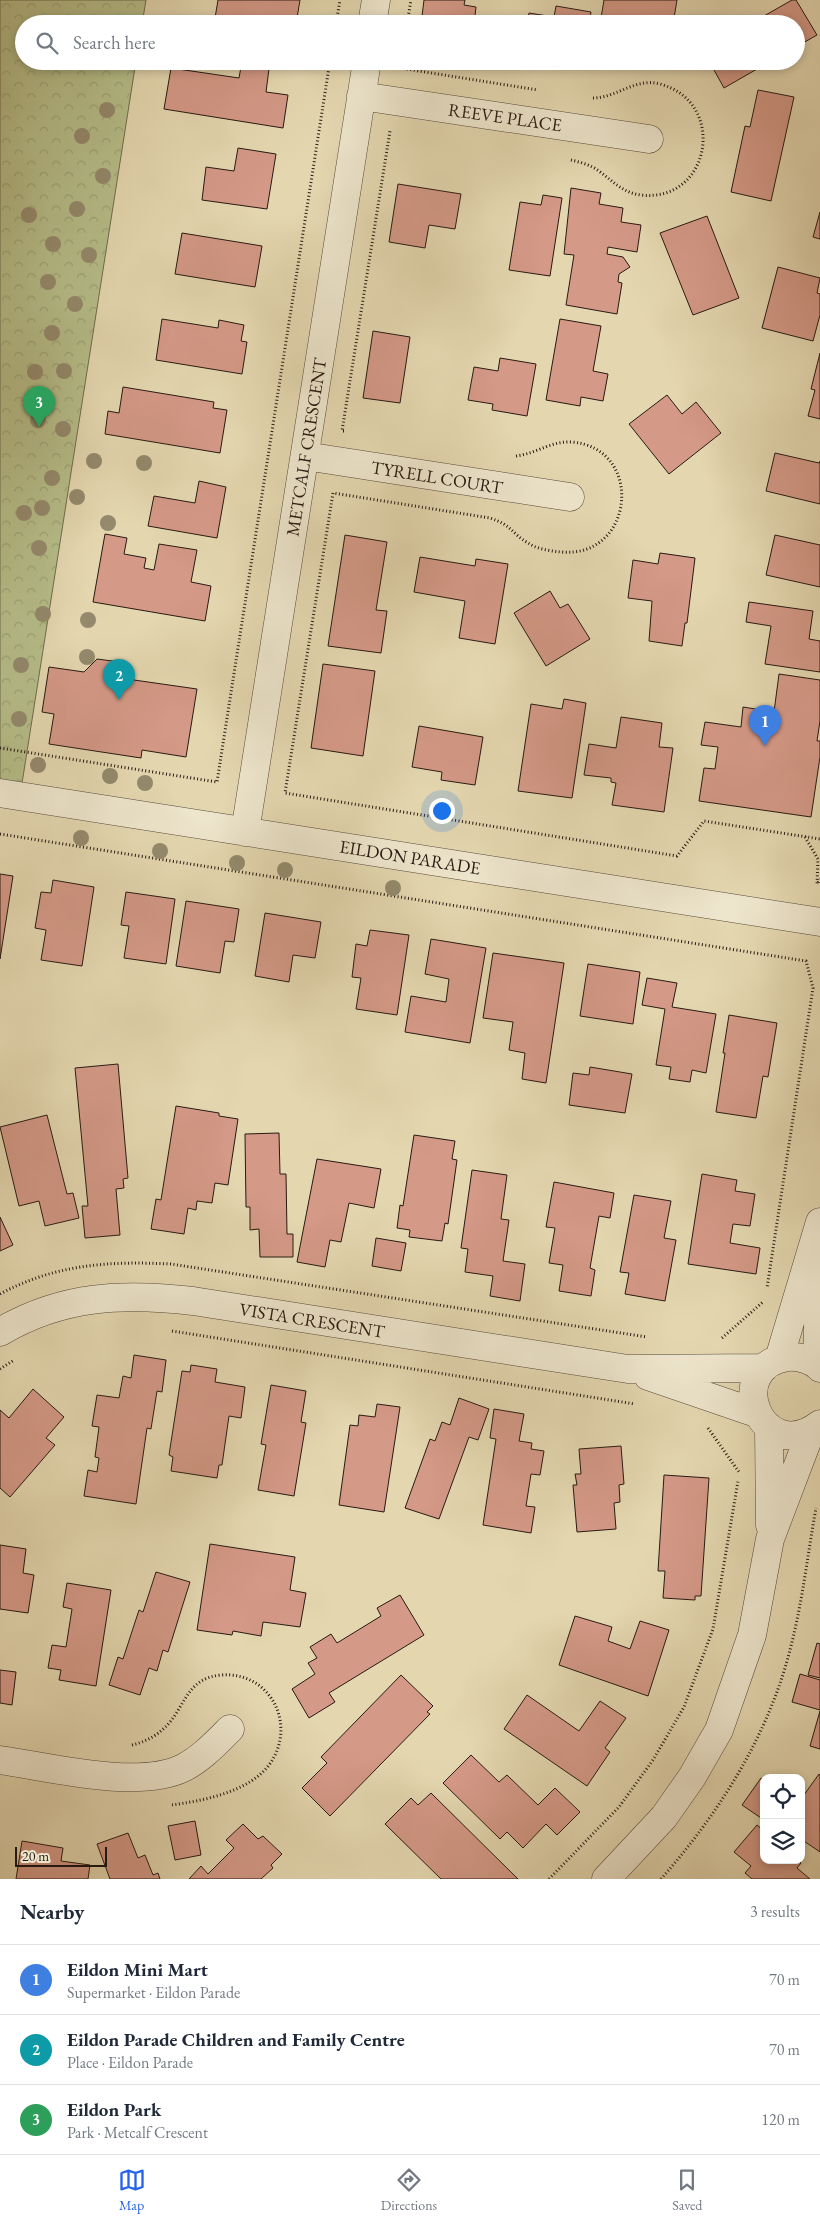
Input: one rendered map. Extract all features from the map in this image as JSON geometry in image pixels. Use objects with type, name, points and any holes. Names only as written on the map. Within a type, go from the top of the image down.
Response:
[{"type":"street","points":[[374,15],[376,0]]},
{"type":"street","name":"METCALF CRESCENT","points":[[246,832],[365,70]]},
{"type":"street","name":"REEVE PLACE","points":[[361,96],[649,139]]},
{"type":"street","name":"TYRELL COURT","points":[[305,456],[570,497]]},
{"type":"street","name":"EILDON PARADE","points":[[0,793],[820,922]]},
{"type":"street","points":[[770,1539],[762,1420],[753,1389],[771,1364],[820,1222]]},
{"type":"street","points":[[818,1366],[820,1259]]},
{"type":"street","name":"VISTA CRESCENT","points":[[0,1332],[14,1323],[65,1304],[119,1296],[143,1296],[211,1304],[628,1369],[771,1364],[791,1356],[818,1366]]},
{"type":"street","name":"VISTA CRESCENT","points":[[628,1369],[762,1420],[780,1434],[790,1436],[815,1428]]},
{"type":"street","points":[[606,1879],[664,1817],[692,1777],[719,1730],[752,1635],[770,1539],[815,1428]]},
{"type":"street","points":[[0,1760],[122,1778],[155,1775],[182,1768],[207,1752],[230,1729]]},
{"type":"path","points":[[338,15],[340,0]]},
{"type":"path","points":[[408,15],[411,0]]},
{"type":"path","points":[[0,748],[217,782],[329,70]]},
{"type":"path","points":[[0,834],[806,961],[813,988],[767,1290]]},
{"type":"path","points":[[820,839],[804,837],[818,859],[817,884],[820,879]]},
{"type":"path","points":[[718,1341],[765,1300]]},
{"type":"path","points":[[169,1331],[641,1405]]},
{"type":"path","points":[[0,1369],[20,1357]]},
{"type":"path","points":[[549,1879],[619,1807],[653,1760],[684,1707],[705,1655],[719,1602],[739,1472],[703,1422]]},
{"type":"green space","points":[[0,0],[146,0],[144,15],[15,15],[15,70],[135,70],[20,796],[0,793]]},
{"type":"building","points":[[218,0],[300,0],[298,15],[216,15]]},
{"type":"building","points":[[424,0],[465,0],[464,5],[476,7],[475,15],[422,15]]},
{"type":"building","points":[[604,0],[677,0],[674,15],[602,15]]},
{"type":"building","points":[[792,0],[796,0],[805,15],[766,15]]},
{"type":"building","points":[[556,6],[591,12],[590,15],[554,15]]},
{"type":"building","points":[[805,15],[817,35],[805,42]]},
{"type":"building","points":[[171,70],[185,70],[239,78],[240,70],[269,70],[266,92],[288,95],[283,128],[164,109]]},
{"type":"building","points":[[714,70],[755,70],[724,88]]},
{"type":"building","points":[[758,90],[794,97],[771,201],[731,192],[745,126],[750,127]]},
{"type":"building","points":[[238,148],[276,154],[267,209],[202,200],[206,167],[234,171]]},
{"type":"building","points":[[398,184],[461,194],[455,229],[429,225],[425,248],[389,242]]},
{"type":"building","points":[[571,188],[601,193],[599,204],[623,208],[621,222],[641,225],[637,252],[608,247],[607,254],[623,257],[630,267],[619,274],[618,282],[622,283],[617,314],[566,305],[574,255],[564,254]]},
{"type":"building","points":[[543,195],[562,198],[550,276],[509,270],[520,202],[541,205]]},
{"type":"building","points":[[820,212],[820,239],[813,237]]},
{"type":"building","points":[[707,216],[739,298],[693,315],[660,233]]},
{"type":"building","points":[[182,233],[262,246],[255,287],[175,274]]},
{"type":"building","points":[[778,267],[820,278],[817,293],[820,294],[820,315],[813,341],[762,328]]},
{"type":"building","points":[[162,319],[218,328],[219,320],[244,325],[241,341],[247,342],[242,374],[156,360]]},
{"type":"building","points":[[560,319],[601,326],[593,371],[608,374],[603,401],[581,397],[580,406],[546,400]]},
{"type":"building","points":[[373,331],[410,337],[400,403],[363,398]]},
{"type":"building","points":[[820,353],[820,419],[808,416],[815,390],[811,389]]},
{"type":"building","points":[[500,358],[536,364],[527,416],[492,410],[493,404],[468,400],[474,367],[498,371]]},
{"type":"building","points":[[123,387],[214,402],[213,408],[227,410],[220,453],[105,434],[108,411],[119,413]]},
{"type":"building","points":[[667,395],[682,414],[696,402],[721,433],[669,474],[629,424]]},
{"type":"building","points":[[775,453],[819,463],[820,461],[820,504],[766,491]]},
{"type":"building","points":[[199,481],[226,487],[217,538],[148,526],[154,496],[195,503]]},
{"type":"building","points":[[105,534],[127,538],[124,554],[146,558],[144,568],[154,570],[159,544],[197,550],[191,582],[211,586],[205,621],[93,602]]},
{"type":"building","points":[[345,535],[387,542],[376,610],[387,611],[381,653],[328,646]]},
{"type":"building","points":[[775,535],[820,545],[820,587],[766,575]]},
{"type":"building","points":[[660,553],[695,558],[687,623],[685,623],[682,646],[649,641],[652,601],[628,598],[633,560],[658,564]]},
{"type":"building","points":[[420,557],[475,566],[476,559],[508,564],[495,644],[459,638],[465,601],[414,592]]},
{"type":"building","points":[[550,591],[560,608],[568,604],[590,639],[546,666],[514,613]]},
{"type":"building","points":[[749,602],[813,611],[809,639],[820,641],[820,672],[765,664],[771,626],[746,622]]},
{"type":"building","points":[[97,659],[120,662],[134,680],[197,689],[186,757],[142,750],[141,758],[49,744],[54,714],[42,712],[49,667],[84,672]]},
{"type":"building","points":[[323,664],[375,671],[363,756],[311,748]]},
{"type":"building","points":[[779,674],[820,680],[820,721],[817,741],[820,741],[820,757],[811,817],[699,801],[704,768],[715,769],[718,747],[701,745],[705,722],[741,727],[743,707],[774,712]]},
{"type":"building","points":[[564,699],[586,703],[572,798],[518,791],[531,704],[562,709]]},
{"type":"building","points":[[621,717],[662,723],[659,747],[673,748],[664,812],[612,805],[616,783],[611,782],[611,778],[584,775],[589,744],[616,748]]},
{"type":"building","points":[[419,726],[483,737],[475,785],[441,780],[442,772],[412,767]]},
{"type":"building","points":[[0,874],[13,876],[0,959]]},
{"type":"building","points":[[53,880],[94,887],[82,966],[41,960],[46,930],[35,928],[41,892],[51,893]]},
{"type":"building","points":[[126,892],[175,899],[166,964],[124,958],[129,926],[121,925]]},
{"type":"building","points":[[186,901],[239,909],[234,942],[225,941],[220,973],[176,966]]},
{"type":"building","points":[[265,913],[321,922],[315,958],[293,955],[289,982],[255,976]]},
{"type":"building","points":[[370,930],[409,935],[397,1015],[356,1009],[361,978],[352,977],[356,944],[367,946]]},
{"type":"building","points":[[431,939],[486,948],[470,1043],[405,1032],[411,996],[446,1002],[449,979],[425,974]]},
{"type":"building","points":[[493,953],[564,963],[546,1083],[522,1079],[525,1053],[509,1050],[513,1022],[483,1018]]},
{"type":"building","points":[[588,964],[640,972],[633,1024],[580,1016]]},
{"type":"building","points":[[647,978],[677,983],[672,1007],[716,1014],[706,1073],[692,1070],[690,1082],[669,1079],[671,1067],[656,1065],[665,1009],[642,1005]]},
{"type":"building","points":[[729,1015],[777,1023],[768,1077],[763,1076],[756,1118],[716,1112]]},
{"type":"building","points":[[118,1064],[128,1178],[123,1179],[124,1188],[116,1189],[120,1235],[85,1238],[82,1206],[88,1206],[75,1068]]},
{"type":"building","points":[[590,1067],[632,1074],[625,1113],[569,1105],[573,1073],[589,1075]]},
{"type":"building","points":[[176,1106],[219,1113],[219,1116],[238,1119],[228,1185],[215,1183],[212,1203],[197,1201],[196,1210],[188,1208],[184,1234],[151,1229],[156,1199],[161,1200]]},
{"type":"building","points":[[47,1115],[67,1194],[73,1193],[79,1218],[45,1226],[39,1201],[19,1206],[0,1127]]},
{"type":"building","points":[[279,1133],[280,1174],[286,1174],[287,1234],[293,1234],[293,1257],[260,1257],[259,1229],[250,1230],[250,1207],[246,1207],[245,1134]]},
{"type":"building","points":[[414,1135],[455,1141],[452,1159],[457,1160],[448,1224],[445,1223],[442,1241],[409,1237],[410,1230],[397,1228],[400,1205],[403,1206]]},
{"type":"building","points":[[317,1159],[381,1169],[374,1208],[349,1203],[341,1242],[330,1240],[325,1267],[297,1262]]},
{"type":"building","points":[[472,1170],[507,1175],[501,1219],[509,1220],[503,1261],[525,1264],[520,1301],[490,1296],[493,1276],[465,1272],[468,1249],[461,1248]]},
{"type":"building","points":[[702,1174],[737,1180],[735,1191],[755,1194],[750,1226],[733,1224],[730,1243],[760,1248],[756,1274],[688,1264]]},
{"type":"building","points":[[554,1182],[614,1193],[610,1218],[599,1216],[590,1268],[595,1270],[591,1296],[559,1291],[563,1265],[549,1263],[555,1228],[546,1227]]},
{"type":"building","points":[[634,1195],[671,1201],[664,1238],[676,1240],[665,1301],[625,1294],[629,1273],[620,1272]]},
{"type":"building","points":[[0,1217],[13,1245],[0,1251]]},
{"type":"building","points":[[376,1238],[406,1243],[401,1271],[372,1266]]},
{"type":"building","points":[[134,1355],[166,1360],[162,1392],[157,1391],[151,1429],[147,1428],[136,1504],[84,1496],[88,1470],[97,1472],[99,1458],[95,1457],[99,1427],[92,1426],[97,1395],[119,1398],[123,1376],[131,1378]]},
{"type":"building","points":[[191,1365],[217,1369],[215,1382],[245,1387],[241,1418],[229,1416],[222,1465],[219,1465],[217,1478],[171,1471],[173,1457],[169,1455],[182,1371],[190,1372]]},
{"type":"building","points":[[271,1385],[306,1391],[301,1422],[306,1423],[294,1496],[258,1490],[266,1445],[261,1444]]},
{"type":"building","points":[[33,1389],[64,1417],[46,1438],[55,1445],[10,1497],[0,1488],[0,1410],[9,1418]]},
{"type":"building","points":[[459,1398],[489,1409],[478,1440],[469,1437],[439,1519],[405,1508],[430,1439],[435,1441],[442,1422],[450,1425]]},
{"type":"building","points":[[377,1404],[400,1407],[384,1512],[339,1505],[350,1425],[358,1426],[359,1415],[375,1417]]},
{"type":"building","points":[[494,1409],[524,1414],[519,1441],[532,1443],[531,1449],[544,1451],[540,1475],[531,1474],[526,1506],[535,1507],[531,1533],[483,1525],[496,1439],[490,1438]]},
{"type":"building","points":[[621,1446],[624,1484],[619,1485],[620,1502],[614,1503],[616,1529],[577,1532],[573,1485],[577,1485],[575,1474],[581,1474],[579,1449]]},
{"type":"building","points":[[664,1475],[709,1478],[701,1596],[695,1596],[695,1600],[663,1598],[665,1571],[658,1571]]},
{"type":"building","points":[[210,1544],[295,1557],[290,1590],[306,1593],[300,1627],[263,1622],[261,1636],[233,1631],[232,1635],[197,1630]]},
{"type":"building","points":[[0,1545],[26,1549],[23,1573],[34,1575],[28,1613],[0,1609]]},
{"type":"building","points":[[156,1572],[190,1582],[168,1652],[163,1650],[157,1671],[149,1668],[140,1695],[109,1685],[118,1657],[123,1659],[139,1610],[143,1612]]},
{"type":"building","points":[[67,1583],[111,1590],[96,1686],[59,1680],[61,1670],[48,1668],[52,1645],[66,1647],[72,1609],[63,1607]]},
{"type":"building","points":[[400,1595],[424,1635],[329,1693],[335,1702],[309,1718],[292,1689],[315,1674],[308,1663],[317,1658],[310,1647],[331,1634],[337,1643],[381,1616],[377,1608]]},
{"type":"building","points":[[575,1616],[612,1627],[608,1641],[630,1649],[640,1621],[669,1630],[648,1696],[559,1665]]},
{"type":"building","points":[[817,1643],[820,1644],[820,1678],[808,1675]]},
{"type":"building","points":[[0,1670],[16,1672],[12,1705],[0,1703]]},
{"type":"building","points":[[800,1674],[820,1680],[820,1710],[792,1702]]},
{"type":"building","points":[[401,1675],[433,1706],[427,1712],[430,1714],[330,1816],[302,1788],[327,1763],[321,1757]]},
{"type":"building","points":[[527,1695],[579,1731],[600,1701],[626,1718],[605,1748],[610,1752],[587,1786],[504,1729]]},
{"type":"building","points":[[820,1711],[820,1749],[810,1746]]},
{"type":"building","points":[[471,1755],[499,1782],[507,1775],[538,1805],[555,1788],[580,1812],[557,1835],[546,1824],[523,1848],[507,1832],[500,1839],[443,1783]]},
{"type":"building","points":[[819,1774],[820,1852],[805,1842],[805,1793]]},
{"type":"building","points":[[760,1779],[760,1817],[742,1805]]},
{"type":"building","points":[[431,1793],[518,1879],[441,1879],[385,1824],[411,1798],[418,1805]]},
{"type":"building","points":[[195,1821],[201,1855],[175,1860],[168,1826]]},
{"type":"building","points":[[243,1824],[258,1839],[263,1836],[282,1854],[271,1865],[273,1868],[261,1879],[189,1879],[201,1866],[208,1874],[234,1848],[226,1840]]},
{"type":"building","points":[[757,1825],[760,1828],[760,1864],[800,1864],[797,1868],[810,1879],[752,1879],[745,1873],[751,1866],[734,1852]]},
{"type":"building","points":[[128,1833],[138,1858],[145,1855],[153,1875],[158,1873],[160,1879],[110,1879],[97,1844]]},
{"type":"building","points":[[22,1841],[63,1848],[61,1861],[90,1865],[88,1879],[16,1879]]},
{"type":"place","name":"Eildon Park","points":[[39,427]]},
{"type":"place","name":"Eildon Parade Children and Family Centre","points":[[119,700]]},
{"type":"place","name":"Eildon Mini Mart","points":[[765,746]]}]
